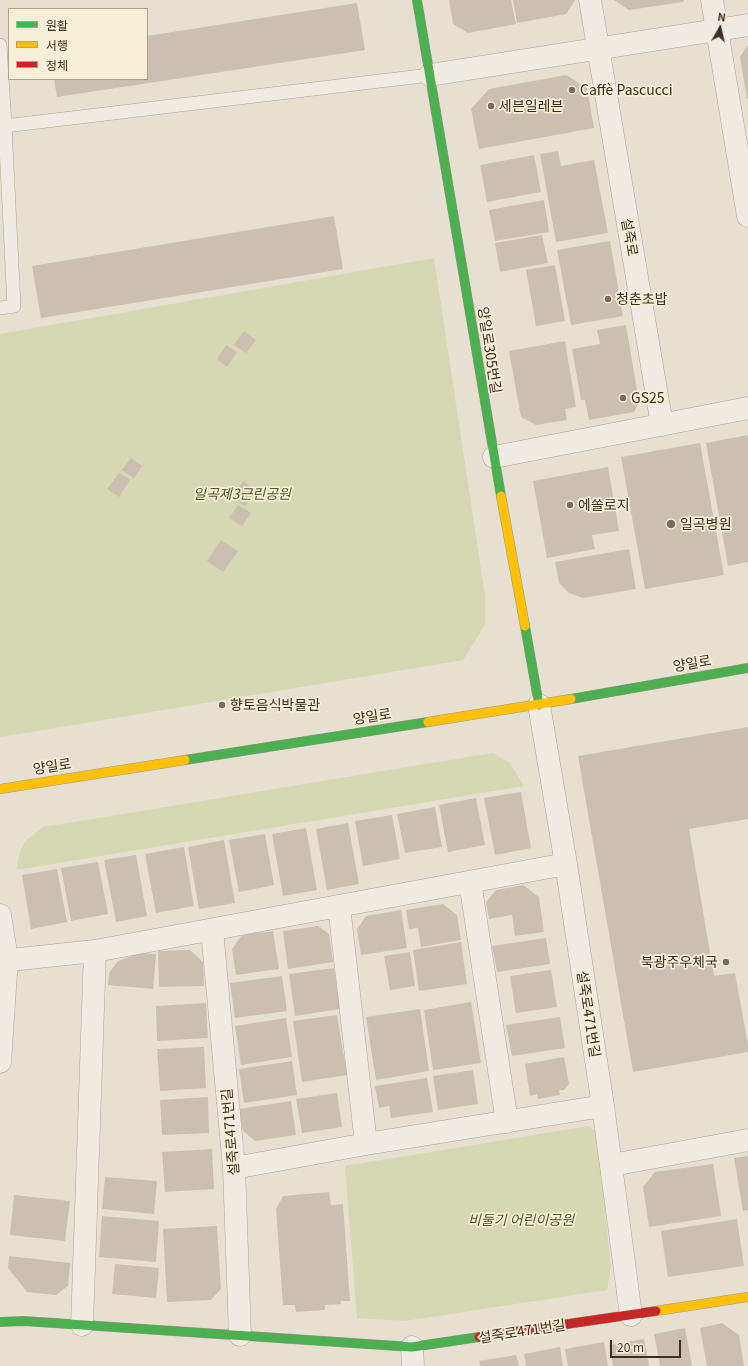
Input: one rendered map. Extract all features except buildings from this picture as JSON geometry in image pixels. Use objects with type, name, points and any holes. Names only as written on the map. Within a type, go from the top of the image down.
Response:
[{"type":"street","name":"양일로305번길","points":[[417,0],[494,457],[539,705]]},
{"type":"street","name":"설죽로","points":[[590,0],[662,425]]},
{"type":"street","points":[[712,0],[748,216]]},
{"type":"street","points":[[430,75],[748,25]]},
{"type":"street","points":[[494,457],[748,408]]},
{"type":"street","name":"양일로","points":[[0,789],[539,705],[748,668]]},
{"type":"street","name":"설죽로471번길","points":[[539,705],[566,864],[612,1165],[632,1315]]},
{"type":"street","points":[[4,960],[95,952],[566,864]]},
{"type":"street","points":[[470,882],[507,1122]]},
{"type":"street","points":[[339,906],[366,1144]]},
{"type":"street","points":[[0,915],[4,960],[0,1062]]},
{"type":"street","name":"설죽로471번길","points":[[212,930],[234,1168],[240,1335]]},
{"type":"street","points":[[82,1325],[95,952]]},
{"type":"street","points":[[234,1168],[366,1144],[603,1106]]},
{"type":"street","points":[[612,1165],[748,1140]]},
{"type":"street","name":"설죽로471번길","points":[[0,1322],[24,1321],[240,1335],[413,1357],[632,1315],[748,1297]]},
{"type":"lane","points":[[0,45],[5,126],[3,151],[14,306],[0,308]]},
{"type":"lane","points":[[5,126],[430,75]]},
{"type":"green space","name":"일곡제3근린공원","points":[[434,258],[485,596],[485,625],[463,660],[0,737],[0,334]]},
{"type":"green space","points":[[493,753],[510,763],[524,786],[16,870],[20,852],[25,841],[43,827]]},
{"type":"green space","name":"비둘기 어린이공원","points":[[588,1126],[597,1132],[611,1268],[607,1290],[405,1321],[357,1318],[345,1166]]},
{"type":"traffic: fast","points":[[417,0],[501,496]]},
{"type":"traffic: fast","points":[[525,626],[539,705]]},
{"type":"traffic: fast","points":[[571,699],[748,668]]},
{"type":"traffic: fast","points":[[185,760],[428,722]]},
{"type":"traffic: fast","points":[[0,1322],[24,1321],[412,1347],[479,1337]]},
{"type":"traffic: slow","points":[[501,496],[525,626]]},
{"type":"traffic: slow","points":[[428,722],[571,699]]},
{"type":"traffic: slow","points":[[0,789],[185,760]]},
{"type":"traffic: slow","points":[[656,1311],[748,1297]]},
{"type":"traffic: jam","points":[[479,1337],[656,1311]]},
{"type":"place","name":"Caffè Pascucci","points":[[572,90]]},
{"type":"place","name":"세븐일레븐","points":[[491,106]]},
{"type":"place","name":"청춘초밥","points":[[608,299]]},
{"type":"place","name":"GS25","points":[[623,398]]},
{"type":"place","name":"에쏠로지","points":[[570,505]]},
{"type":"place","name":"일곡병원","points":[[671,524]]},
{"type":"place","name":"향토음식박물관","points":[[222,705]]},
{"type":"place","name":"북광주우체국","points":[[726,962]]}]
